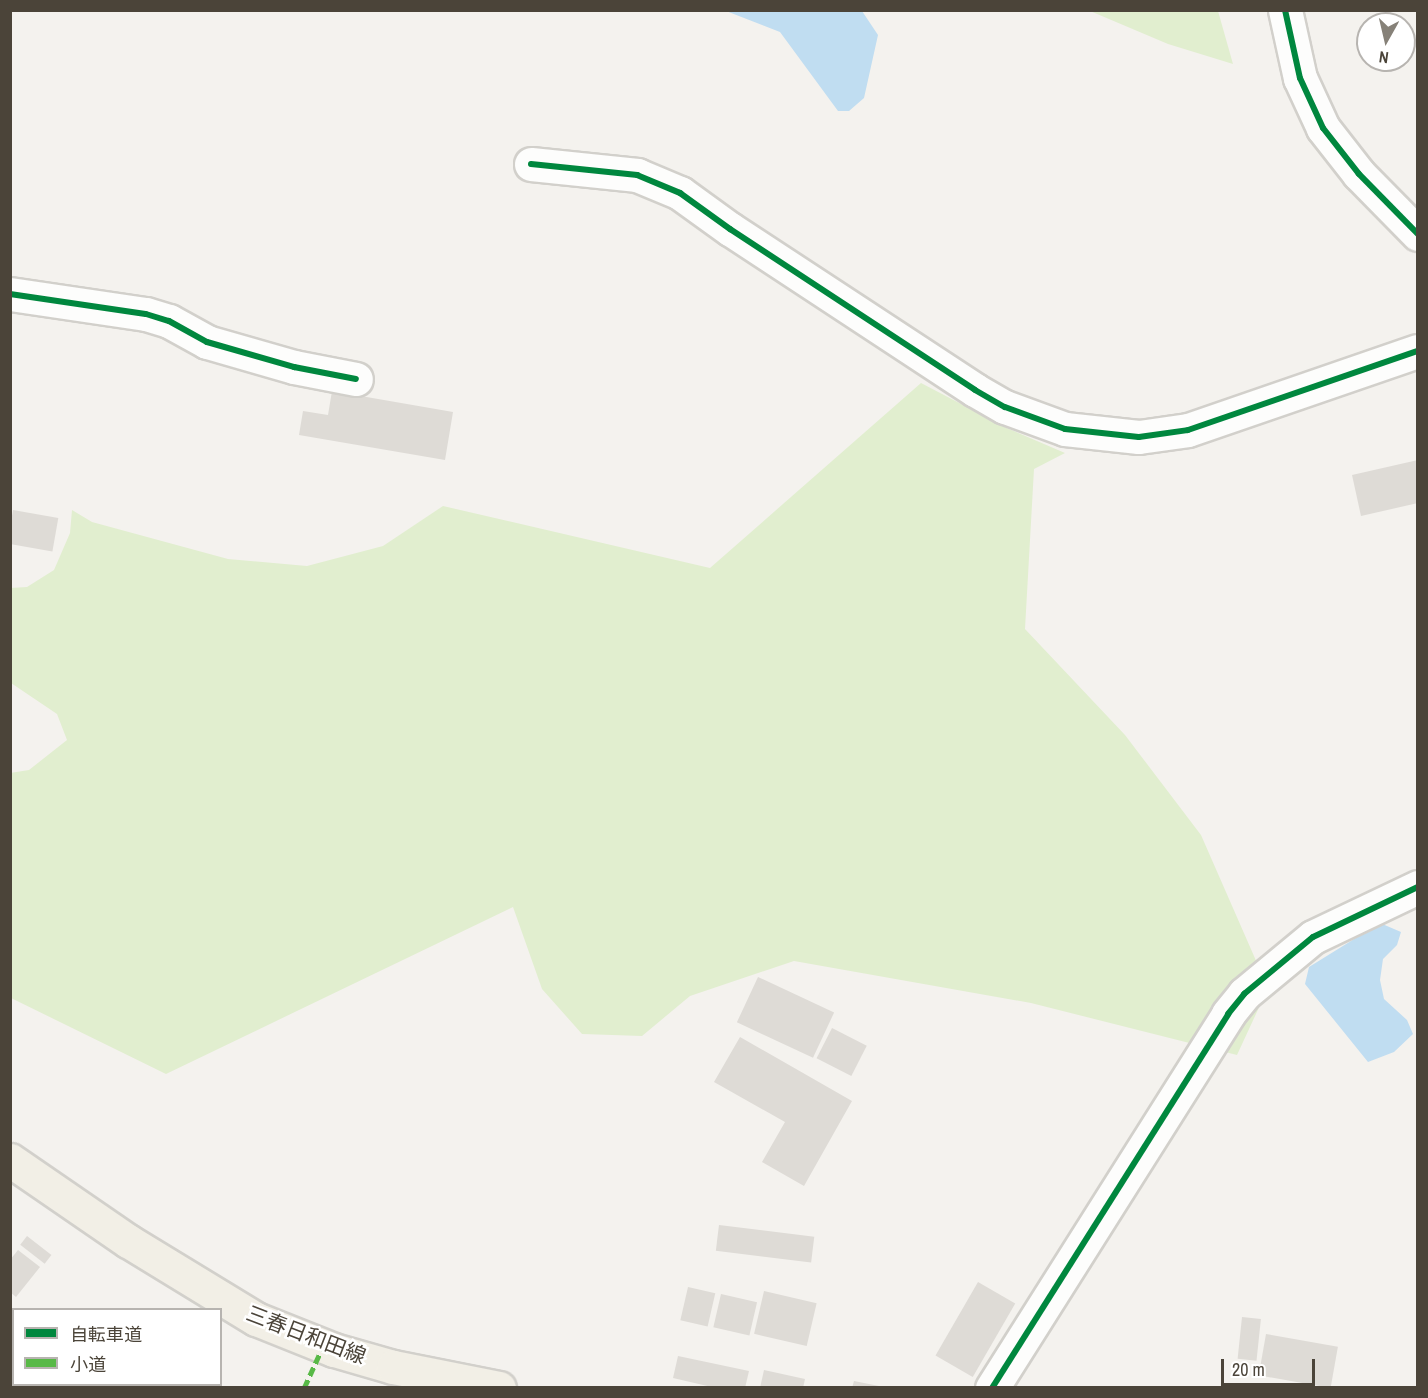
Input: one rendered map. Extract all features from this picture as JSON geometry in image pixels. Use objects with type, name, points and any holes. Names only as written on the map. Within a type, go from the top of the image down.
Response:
[{"type":"main road","name":"三春日和田線","points":[[10,1160],[128,1241],[256,1319],[334,1350],[393,1367],[499,1388]]},
{"type":"street","points":[[1285,10],[1300,78],[1323,128],[1359,174],[1418,234]]},
{"type":"street","points":[[531,164],[637,175],[680,193],[730,230],[975,390],[1005,407],[1065,429],[1139,436],[1188,430],[1418,351]]},
{"type":"street","points":[[10,294],[146,314],[169,321],[207,342],[294,367],[356,379]]},
{"type":"street","points":[[992,1388],[1228,1014],[1244,994],[1313,937],[1418,887]]},
{"type":"green space","points":[[1090,11],[1218,11],[1233,64],[1168,44]]},
{"type":"green space","points":[[921,383],[1009,429],[1065,453],[1034,469],[1025,629],[1125,735],[1201,835],[1268,988],[1237,1055],[1031,1003],[794,961],[690,996],[642,1036],[582,1034],[542,989],[513,907],[166,1074],[11,998],[10,773],[29,770],[67,740],[57,714],[11,683],[10,588],[27,587],[54,570],[70,533],[72,510],[92,522],[228,559],[307,566],[383,546],[443,506],[710,568]]},
{"type":"water","points":[[726,11],[862,11],[878,35],[864,98],[849,111],[838,111],[780,32]]},
{"type":"water","points":[[1380,923],[1401,932],[1397,945],[1383,959],[1380,980],[1384,999],[1407,1020],[1413,1034],[1394,1052],[1368,1062],[1305,984],[1309,967]]},
{"type":"building","points":[[332,391],[453,412],[445,460],[299,435],[303,411],[328,415]]},
{"type":"building","points":[[1418,460],[1418,503],[1361,516],[1352,475]]},
{"type":"building","points":[[13,510],[58,518],[52,551],[10,544]]},
{"type":"building","points":[[758,977],[834,1012],[813,1058],[737,1022]]},
{"type":"building","points":[[832,1028],[867,1046],[851,1076],[817,1058]]},
{"type":"building","points":[[740,1037],[852,1101],[804,1186],[762,1162],[785,1122],[714,1082]]},
{"type":"building","points":[[719,1225],[814,1237],[811,1263],[716,1251]]},
{"type":"building","points":[[27,1236],[51,1255],[45,1264],[20,1245]]},
{"type":"building","points":[[18,1250],[40,1267],[16,1297],[10,1292],[10,1260]]},
{"type":"building","points":[[978,1282],[1015,1304],[973,1377],[936,1356]]},
{"type":"building","points":[[688,1287],[715,1293],[708,1326],[680,1320]]},
{"type":"building","points":[[764,1291],[817,1303],[807,1346],[754,1334]]},
{"type":"building","points":[[721,1294],[757,1302],[749,1335],[713,1327]]},
{"type":"building","points":[[1242,1317],[1261,1319],[1257,1361],[1238,1359]]},
{"type":"building","points":[[1266,1334],[1338,1347],[1331,1388],[1259,1375]]},
{"type":"building","points":[[678,1356],[749,1371],[745,1388],[716,1388],[673,1378]]},
{"type":"building","points":[[764,1370],[805,1379],[803,1388],[760,1388]]},
{"type":"building","points":[[854,1381],[879,1386],[879,1388],[852,1388]]},
{"type":"marked path","points":[[304,1388],[323,1346]]},
{"type":"cycle path","points":[[1285,10],[1300,78],[1323,128],[1359,174],[1418,234]]},
{"type":"cycle path","points":[[531,164],[637,175],[680,193],[730,229],[975,390],[1005,407],[1065,429],[1139,437],[1188,430],[1418,351]]},
{"type":"cycle path","points":[[10,294],[146,314],[169,321],[207,342],[294,367],[356,379]]},
{"type":"cycle path","points":[[992,1388],[1228,1014],[1244,994],[1313,937],[1418,887]]}]
